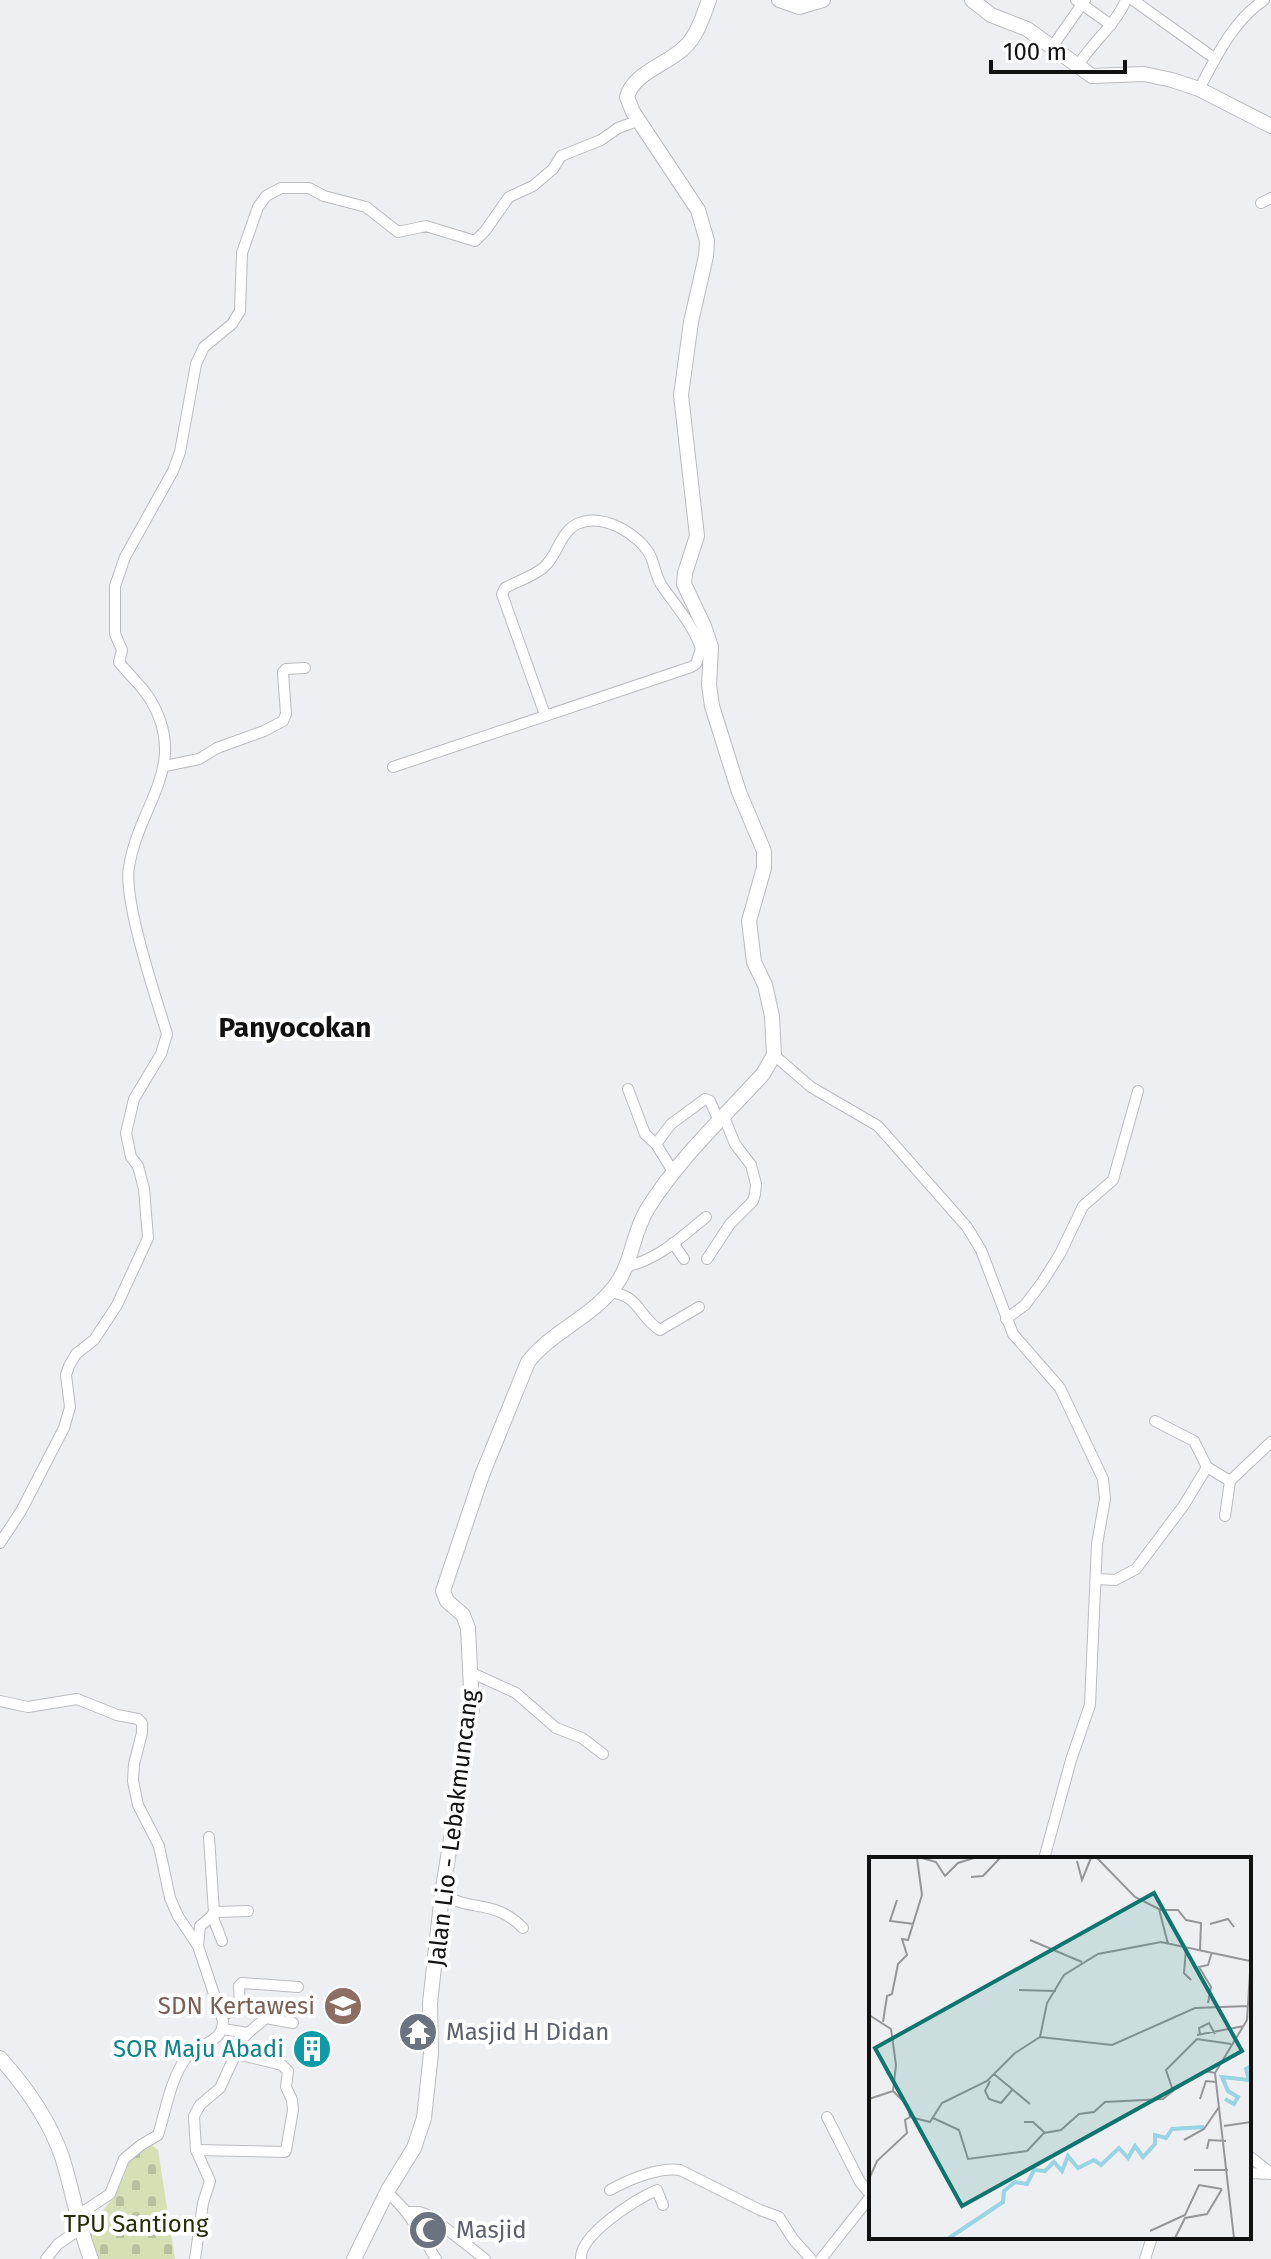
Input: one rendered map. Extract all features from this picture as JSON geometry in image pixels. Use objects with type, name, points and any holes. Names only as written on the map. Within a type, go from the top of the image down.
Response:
[{"type":"street","points":[[709,0],[691,41],[678,54],[632,84],[627,97],[698,210],[707,241],[681,395],[697,536],[684,584],[704,626],[712,706],[739,792],[764,851],[764,868],[750,911],[749,932],[754,962],[765,985],[772,1016],[774,1055],[811,1087],[878,1126],[967,1227],[981,1250],[1013,1334],[1060,1388],[1103,1479],[1105,1499],[1097,1544],[1090,1705],[1071,1760],[1045,1857]]},
{"type":"street","points":[[779,0],[799,7],[823,0]]},
{"type":"street","points":[[972,0],[985,11],[1016,23],[1092,76],[1144,74],[1199,89],[1271,126]]},
{"type":"street","points":[[1077,67],[1111,25],[1126,0]]},
{"type":"street","points":[[1133,0],[1214,58]]},
{"type":"street","points":[[1199,89],[1214,58],[1242,17],[1264,0]]},
{"type":"street","points":[[1052,47],[1081,2],[1111,25]]},
{"type":"street","points":[[0,1543],[21,1511],[64,1428],[70,1407],[66,1375],[69,1366],[76,1354],[94,1340],[117,1305],[148,1238],[144,1189],[138,1166],[131,1157],[126,1133],[134,1099],[161,1054],[167,1034],[134,911],[128,869],[167,755],[161,722],[151,700],[119,662],[122,650],[115,634],[115,586],[125,557],[173,471],[180,452],[196,364],[204,347],[232,324],[240,311],[242,253],[258,207],[266,196],[281,188],[309,188],[324,196],[366,207],[398,232],[426,226],[475,241],[509,197],[533,186],[553,169],[561,156],[640,120]]},
{"type":"street","points":[[545,715],[502,594],[505,588],[545,567],[567,531],[579,523],[615,525],[642,545],[650,555],[659,581],[706,648]]},
{"type":"street","points":[[393,767],[691,667],[706,648]]},
{"type":"street","points":[[165,766],[199,759],[217,748],[276,726],[286,714],[283,672],[286,669],[305,668]]},
{"type":"street","name":"Jalan Lio - Lebakmuncang","points":[[354,2259],[414,2148],[424,2118],[431,2053],[430,2003],[442,1894],[472,1709],[470,1639],[466,1621],[461,1612],[445,1599],[443,1591],[482,1475],[528,1362],[610,1292],[628,1266],[638,1226],[672,1170],[763,1074],[774,1055]]},
{"type":"street","points":[[628,1089],[645,1134],[656,1144],[672,1170]]},
{"type":"street","points":[[1006,1319],[1025,1305],[1043,1281],[1083,1206],[1113,1180],[1138,1091]]},
{"type":"street","points":[[656,1144],[671,1124],[704,1100],[710,1101],[751,1165],[756,1184],[753,1201],[730,1224],[707,1259]]},
{"type":"street","points":[[628,1266],[640,1263],[673,1243],[706,1217]]},
{"type":"street","points":[[673,1243],[684,1259]]},
{"type":"street","points":[[610,1292],[634,1300],[660,1330],[699,1307]]},
{"type":"street","points":[[1155,1421],[1194,1441],[1207,1467],[1230,1481]]},
{"type":"street","points":[[1225,1516],[1230,1481],[1271,1442]]},
{"type":"street","points":[[1096,1579],[1111,1581],[1136,1569],[1184,1505],[1207,1467]]},
{"type":"street","points":[[472,1673],[516,1693],[556,1728],[582,1738],[603,1754]]},
{"type":"street","points":[[0,1701],[28,1707],[77,1699],[142,1723],[133,1781],[138,1805],[159,1846],[170,1898],[198,1946],[222,2014],[223,2029],[216,2039],[200,2046],[185,2059],[157,2137],[129,2154],[122,2163],[110,2194],[79,2222],[46,2259]]},
{"type":"street","points":[[209,1837],[213,1914],[222,1941]]},
{"type":"street","points":[[442,1894],[456,1902],[498,1909],[523,1928]]},
{"type":"street","points":[[198,1946],[200,1926],[213,1914],[248,1911]]},
{"type":"street","points":[[222,2014],[235,2012],[239,2008],[238,1988],[242,1983],[298,1987]]},
{"type":"street","points":[[195,2259],[203,2203],[210,2181],[196,2150],[193,2122],[196,2110],[220,2088],[243,2038],[260,2020],[266,2018],[293,2023]]},
{"type":"street","points":[[223,2029],[248,2033]]},
{"type":"street","points":[[196,2150],[286,2150],[293,2110],[286,2087],[288,2071],[282,2065],[237,2054]]},
{"type":"street","points":[[0,2058],[25,2085],[51,2131],[62,2158],[91,2259]]},
{"type":"street","points":[[827,2117],[869,2193]]},
{"type":"street","points":[[1251,2158],[1271,2173]]},
{"type":"street","points":[[610,2190],[622,2183],[668,2169],[680,2170],[776,2215],[811,2259]]},
{"type":"street","points":[[654,2174],[663,2205]]},
{"type":"street","points":[[581,2259],[585,2243],[596,2232],[638,2198],[657,2190]]},
{"type":"street","points":[[387,2193],[408,2212],[436,2259]]},
{"type":"street","points":[[821,2259],[869,2199]]},
{"type":"street","points":[[408,2212],[430,2216],[485,2259]]},
{"type":"street","points":[[1145,2259],[1151,2239]]},
{"type":"green space","name":"TPU Santiong","points":[[152,2145],[158,2150],[175,2259],[95,2259],[88,2229],[124,2177],[121,2165]]},
{"type":"place","name":"SDN Kertawesi","points":[[343,2006]]},
{"type":"place","name":"Masjid H Didan","points":[[418,2032]]},
{"type":"place","name":"SOR Maju Abadi","points":[[312,2049]]},
{"type":"place","name":"Masjid","points":[[428,2230]]},
{"type":"district","name":"Panyocokan","points":[[295,1027]]}]
